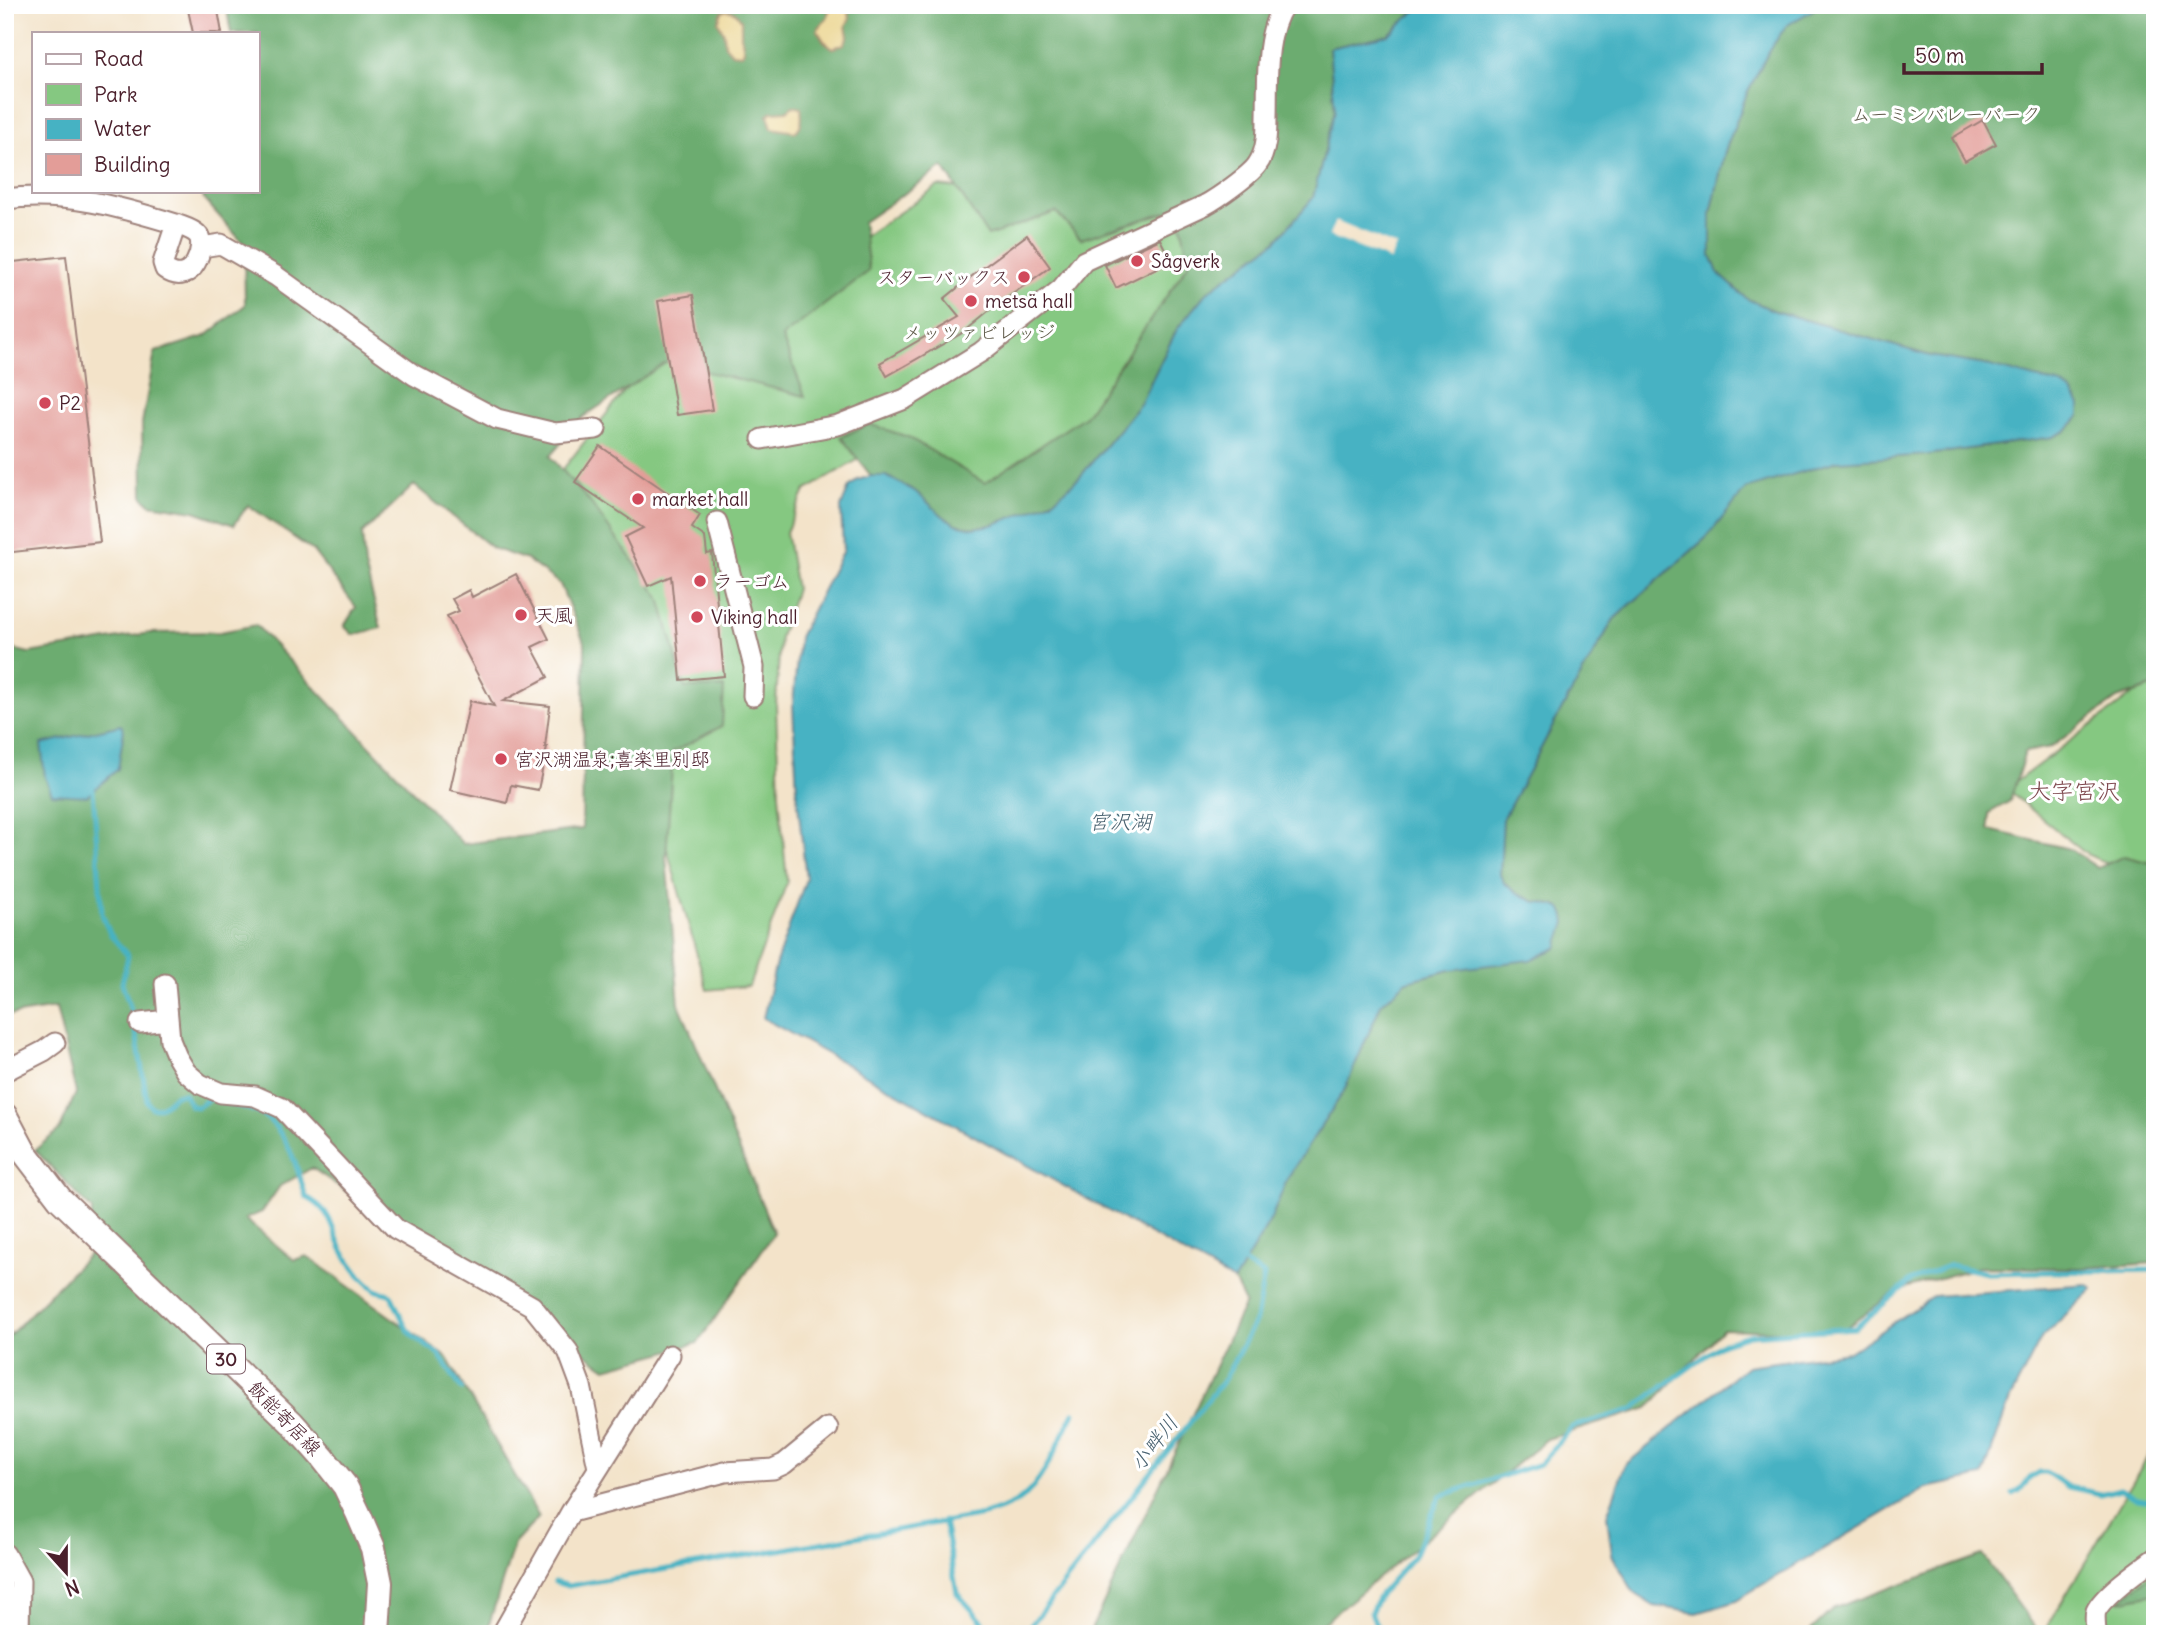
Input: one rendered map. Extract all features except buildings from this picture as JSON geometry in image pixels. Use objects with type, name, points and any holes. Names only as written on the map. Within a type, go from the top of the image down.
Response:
[{"type":"main road","name":"飯能寄居線","points":[[5,1116],[24,1152],[61,1199],[292,1423],[345,1486],[373,1548],[380,1583],[377,1634]]},
{"type":"street","points":[[762,439],[838,425],[905,399],[981,352],[1061,289],[1084,261],[1205,205],[1258,164],[1267,139],[1271,32],[1284,5]]},
{"type":"street","points":[[5,199],[69,197],[176,224],[200,236],[202,247],[190,271],[177,276],[165,269],[163,263],[176,224]]},
{"type":"street","points":[[202,247],[221,244],[276,276],[414,374],[498,419],[555,433],[596,429]]},
{"type":"street","points":[[717,522],[754,667],[753,696]]},
{"type":"street","points":[[165,984],[170,1040],[186,1072],[200,1084],[221,1093],[255,1096],[282,1108],[396,1229],[532,1306],[568,1351],[580,1386],[598,1468]]},
{"type":"street","points":[[140,1023],[168,1020]]},
{"type":"street","points":[[5,1071],[44,1051],[55,1042]]},
{"type":"street","points":[[502,1634],[598,1468],[670,1355]]},
{"type":"street","points":[[571,1513],[725,1472],[773,1469],[828,1428]]},
{"type":"street","points":[[5,1554],[20,1581],[19,1634]]},
{"type":"street","points":[[2096,1634],[2095,1613],[2103,1602],[2155,1558]]},
{"type":"green space","points":[[226,5],[1422,5],[1388,35],[1329,48],[1335,110],[1313,198],[1277,240],[1206,293],[1177,329],[1140,404],[1079,478],[1054,500],[992,525],[973,528],[956,524],[915,491],[886,476],[871,476],[841,437],[869,424],[908,437],[985,483],[1085,416],[1189,263],[1178,208],[1081,239],[1056,212],[988,236],[943,167],[863,222],[869,271],[782,337],[805,396],[667,362],[583,417],[550,456],[590,502],[660,598],[685,688],[724,687],[722,726],[673,752],[666,857],[679,1004],[774,1233],[698,1343],[606,1368],[312,1168],[280,1186],[262,1212],[245,1219],[294,1260],[307,1256],[447,1358],[539,1517],[514,1544],[486,1634],[5,1634],[5,1340],[89,1254],[92,1210],[35,1150],[60,1129],[76,1093],[56,1008],[5,1016],[5,647],[29,653],[150,633],[220,632],[256,625],[463,844],[582,829],[585,644],[560,584],[527,560],[492,548],[414,485],[362,534],[365,566],[381,628],[353,635],[344,626],[356,607],[313,551],[248,505],[234,525],[194,511],[150,504],[143,497],[142,423],[155,352],[206,336],[245,305],[244,244],[203,198],[205,192],[259,192],[259,32],[231,32]]},
{"type":"green space","name":"ムーミンバレーパーク","points":[[1821,5],[2155,5],[2155,686],[2117,699],[2051,747],[2025,752],[2010,801],[1989,813],[1989,830],[2070,849],[2098,868],[2124,856],[2155,864],[2155,1263],[2082,1268],[1979,1267],[1898,1290],[1844,1329],[1801,1332],[1723,1329],[1648,1408],[1547,1439],[1310,1634],[1089,1634],[1245,1303],[1234,1281],[1271,1219],[1288,1177],[1344,1091],[1381,1004],[1407,981],[1450,970],[1556,906],[1533,901],[1505,884],[1500,875],[1503,819],[1614,619],[1707,537],[1745,489],[1837,461],[1927,455],[2053,437],[2066,431],[2080,416],[2080,405],[2072,392],[1991,366],[1930,356],[1775,311],[1747,299],[1718,273],[1711,255],[1711,213],[1725,152],[1748,91],[1786,26]]},
{"type":"green space","name":"メッツァビレッジ","points":[[1208,182],[1244,227],[1098,417],[989,507],[888,442],[805,491],[786,532],[796,589],[780,637],[776,704],[779,794],[787,882],[749,986],[707,990],[657,814],[553,482],[670,333],[794,285],[938,186],[1039,196]]},
{"type":"green space","points":[[2155,678],[2155,885],[2086,854],[2006,789]]},
{"type":"green space","points":[[2155,1444],[2155,1572],[2120,1600],[2155,1594],[2155,1634],[2043,1634]]},
{"type":"green space","points":[[1982,1555],[2040,1634],[1807,1634],[1834,1608]]},
{"type":"green space","points":[[2155,1572],[2155,1594],[2119,1601]]},
{"type":"sand","points":[[837,6],[848,11],[850,18],[844,44],[833,48],[817,30],[827,18],[830,7]]},
{"type":"sand","points":[[722,12],[735,12],[741,20],[744,50],[742,54],[732,53],[725,45],[724,33],[718,22]]},
{"type":"sand","points":[[793,106],[801,108],[798,130],[795,132],[772,128],[768,115],[771,112],[787,111]]},
{"type":"water","name":"宮沢湖","points":[[1422,5],[1821,5],[1786,26],[1748,91],[1725,151],[1711,213],[1711,255],[1718,273],[1747,299],[1775,311],[1930,356],[1991,366],[2062,385],[2072,392],[2080,405],[2080,416],[2066,431],[2053,437],[1927,455],[1837,461],[1746,489],[1707,537],[1614,619],[1503,819],[1500,875],[1505,884],[1518,894],[1562,909],[1566,923],[1557,948],[1530,960],[1450,970],[1407,981],[1381,1004],[1344,1091],[1288,1177],[1271,1219],[1234,1281],[763,1018],[776,963],[806,879],[797,794],[793,704],[799,637],[843,550],[841,507],[849,487],[858,480],[871,476],[886,476],[915,491],[956,524],[973,528],[992,525],[1054,500],[1079,478],[1140,404],[1177,329],[1206,293],[1277,240],[1313,198],[1335,110],[1329,48],[1388,35]]},
{"type":"water","points":[[121,725],[124,730],[118,769],[87,796],[52,794],[45,777],[41,744]]},
{"type":"water","points":[[2087,1284],[2093,1289],[2042,1337],[2010,1399],[1983,1476],[1927,1488],[1731,1603],[1697,1613],[1654,1606],[1635,1594],[1612,1555],[1607,1515],[1625,1465],[1747,1366],[1849,1352],[1934,1296]]},
{"type":"pier","points":[[1335,221],[1396,246],[1390,260],[1329,236]]},
{"type":"waterway","points":[[93,790],[102,914],[110,934],[128,956],[122,983],[134,1020],[147,1101],[152,1108],[158,1108],[175,1095],[184,1094],[191,1106],[198,1107],[210,1098],[252,1110],[272,1123],[291,1152],[306,1197],[326,1214],[353,1267],[376,1290],[391,1295],[407,1329],[438,1354],[462,1389]]},
{"type":"waterway","name":"小畔川","points":[[1024,1634],[1225,1378],[1256,1320],[1264,1275],[1245,1264]]},
{"type":"waterway","points":[[1380,1634],[1371,1612],[1381,1593],[1414,1556],[1440,1496],[1540,1464],[1572,1427],[1631,1410],[1723,1343],[1749,1335],[1855,1328],[1912,1280],[1950,1265],[1987,1273],[2155,1270]]},
{"type":"waterway","points":[[555,1582],[568,1586],[984,1515],[1014,1503],[1031,1489],[1045,1469],[1074,1413]]},
{"type":"waterway","points":[[2013,1494],[2030,1478],[2040,1472],[2046,1472],[2068,1487],[2101,1494],[2120,1489],[2138,1499],[2155,1502]]},
{"type":"waterway","points":[[944,1521],[957,1593],[981,1620],[988,1634]]},
{"type":"place","name":"Sågverk","points":[[1137,261]]},
{"type":"place","name":"スターバックス","points":[[1024,277]]},
{"type":"place","name":"metsä hall","points":[[971,301]]},
{"type":"place","name":"P2","points":[[45,403]]},
{"type":"place","name":"market hall","points":[[638,499]]},
{"type":"place","name":"ラーゴム","points":[[700,581]]},
{"type":"place","name":"天風","points":[[521,615]]},
{"type":"place","name":"Viking hall","points":[[697,617]]},
{"type":"place","name":"宮沢湖温泉;喜楽里別邸","points":[[501,759]]},
{"type":"district","name":"大字宮沢","points":[[2074,790]]}]
